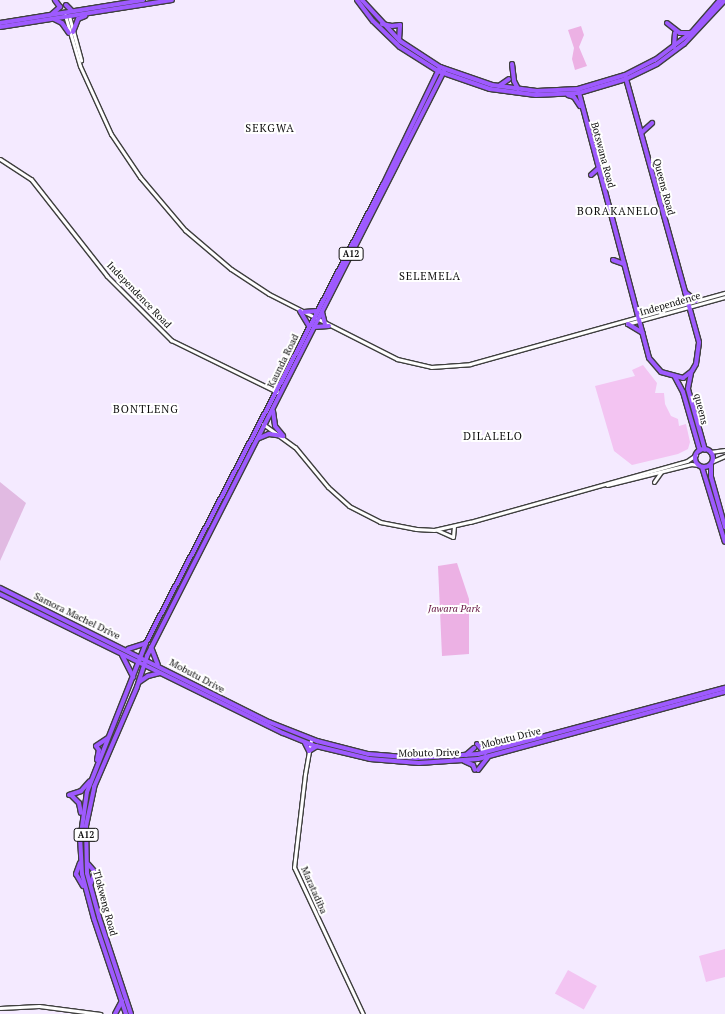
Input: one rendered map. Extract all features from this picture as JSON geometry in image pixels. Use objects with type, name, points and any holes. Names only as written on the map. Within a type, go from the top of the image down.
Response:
[{"type":"main road","points":[[53,17],[60,7],[55,0]]},
{"type":"main road","points":[[0,27],[144,0]]},
{"type":"main road","points":[[68,14],[91,14],[172,0]]},
{"type":"main road","points":[[357,0],[368,15],[400,47],[432,67],[498,86],[518,89],[578,91]]},
{"type":"main road","points":[[362,0],[382,24],[400,41],[441,70],[457,79]]},
{"type":"main road","points":[[626,77],[674,47],[692,32],[720,0]]},
{"type":"main road","points":[[432,67],[436,81],[447,77],[508,92],[564,94],[578,91],[626,77],[656,64],[684,44],[725,0]]},
{"type":"main road","points":[[66,5],[68,14]]},
{"type":"main road","points":[[0,22],[53,17],[71,32],[78,19],[91,14]]},
{"type":"main road","points":[[667,23],[680,33],[692,32]]},
{"type":"main road","points":[[382,24],[392,26],[400,25],[398,34],[400,41]]},
{"type":"main road","points":[[674,47],[675,33]]},
{"type":"main road","points":[[512,64],[514,81],[518,89]]},
{"type":"main road","name":"Kaunda Road","points":[[139,662],[146,643],[278,393],[441,70]]},
{"type":"main road","name":"Queens Road","points":[[626,77],[688,305]]},
{"type":"main road","points":[[498,86],[510,79]]},
{"type":"main road","name":"Botswana Road","points":[[578,91],[600,178],[652,365],[675,377]]},
{"type":"main road","points":[[564,94],[574,98],[582,110]]},
{"type":"main road","points":[[637,120],[643,123],[652,123],[644,127],[641,133]]},
{"type":"main road","points":[[598,169],[591,175],[600,178]]},
{"type":"main road","points":[[621,253],[613,260],[624,264]]},
{"type":"main road","points":[[685,292],[696,301]]},
{"type":"main road","name":"queens","points":[[688,305],[700,350],[692,371],[688,389],[712,463],[711,477],[725,527]]},
{"type":"main road","points":[[320,311],[327,325],[311,327],[302,312],[320,311]]},
{"type":"main road","points":[[628,324],[643,333]]},
{"type":"main road","points":[[675,377],[683,378],[692,371]]},
{"type":"main road","name":"queens","points":[[675,377],[684,392],[700,466],[725,542]]},
{"type":"main road","name":"Kaunda Road","points":[[257,439],[261,424],[273,410],[278,393]]},
{"type":"main road","points":[[273,410],[275,426],[283,436]]},
{"type":"main road","points":[[257,439],[269,434],[283,436]]},
{"type":"main road","name":"A12","points":[[147,660],[151,647],[257,439]]},
{"type":"main road","points":[[698,453],[708,451]]},
{"type":"main road","points":[[700,466],[712,463]]},
{"type":"main road","points":[[0,585],[9,592]]},
{"type":"main road","name":"Samora Machel Drive","points":[[0,588],[147,660]]},
{"type":"main road","name":"Samora Machel Drive","points":[[0,594],[139,662]]},
{"type":"main road","points":[[127,649],[146,643]]},
{"type":"main road","points":[[151,647],[158,665]]},
{"type":"main road","points":[[122,654],[133,678]]},
{"type":"main road","name":"Tlokweng Road","points":[[131,1014],[91,891],[86,856],[86,826],[94,787],[147,660]]},
{"type":"main road","name":"Mobutu Drive","points":[[147,660],[204,690],[311,742],[394,757],[463,758],[487,755],[725,688]]},
{"type":"main road","points":[[139,662],[145,665]]},
{"type":"main road","name":"Tlokweng Road","points":[[126,1014],[85,890],[80,862],[82,815],[91,781],[139,662]]},
{"type":"main road","name":"Mobuto Drive","points":[[145,665],[305,742],[311,742],[317,746],[394,762],[463,758]]},
{"type":"main road","points":[[137,687],[145,678],[160,673]]},
{"type":"main road","points":[[594,726],[725,692]]},
{"type":"main road","points":[[98,762],[96,746],[108,738]]},
{"type":"main road","points":[[305,742],[309,751],[317,746]]},
{"type":"main road","points":[[475,746],[487,755],[477,770],[463,758],[475,746]]},
{"type":"main road","points":[[82,815],[78,803],[70,795],[81,791],[91,781]]},
{"type":"main road","points":[[86,856],[89,868],[95,872],[91,877],[91,891]]},
{"type":"main road","points":[[115,1014],[122,1001]]},
{"type":"street","points":[[68,14],[71,32],[82,68],[115,139],[165,208],[190,235],[231,269],[315,319],[404,362],[443,368],[470,364],[640,319]]},
{"type":"street","name":"Independence Road","points":[[0,159],[31,179],[107,276],[171,340],[278,393]]},
{"type":"street","name":"Independence","points":[[688,305],[696,301],[725,293]]},
{"type":"street","name":"Independence","points":[[618,324],[628,324],[688,305],[725,297]]},
{"type":"street","points":[[261,424],[283,436],[349,506],[385,523],[409,529],[434,530],[454,526],[687,461],[698,453]]},
{"type":"street","points":[[708,451],[725,450]]},
{"type":"street","points":[[712,463],[725,456]]},
{"type":"street","points":[[605,485],[691,464],[700,466]]},
{"type":"street","points":[[654,482],[661,472]]},
{"type":"street","points":[[434,530],[453,537],[454,526]]},
{"type":"street","name":"Maratadiba","points":[[311,742],[294,867],[363,1014]]},
{"type":"street","points":[[0,1008],[39,1006],[100,1014]]},
{"type":"green space","points":[[581,26],[584,35],[579,47],[587,66],[575,70],[572,59],[574,48],[568,30]]},
{"type":"green space","name":"Jawara Park","points":[[457,563],[469,599],[469,654],[442,656],[438,566]]},
{"type":"shaded area","points":[[643,365],[657,383],[655,393],[664,393],[665,404],[671,416],[678,419],[679,426],[686,424],[690,442],[688,449],[678,454],[632,465],[614,451],[595,386],[635,376],[632,370]]},
{"type":"shaded area","points":[[0,482],[26,503],[0,561]]},
{"type":"shaded area","points":[[725,949],[725,977],[706,982],[699,956]]},
{"type":"shaded area","points":[[568,970],[597,986],[584,1010],[555,994]]},
{"type":"district","name":"SEKGWA","points":[[270,128]]},
{"type":"district","name":"BORAKANELO","points":[[618,211]]},
{"type":"district","name":"SELEMELA","points":[[430,276]]},
{"type":"district","name":"BONTLENG","points":[[146,409]]},
{"type":"district","name":"DILALELO","points":[[493,436]]}]
